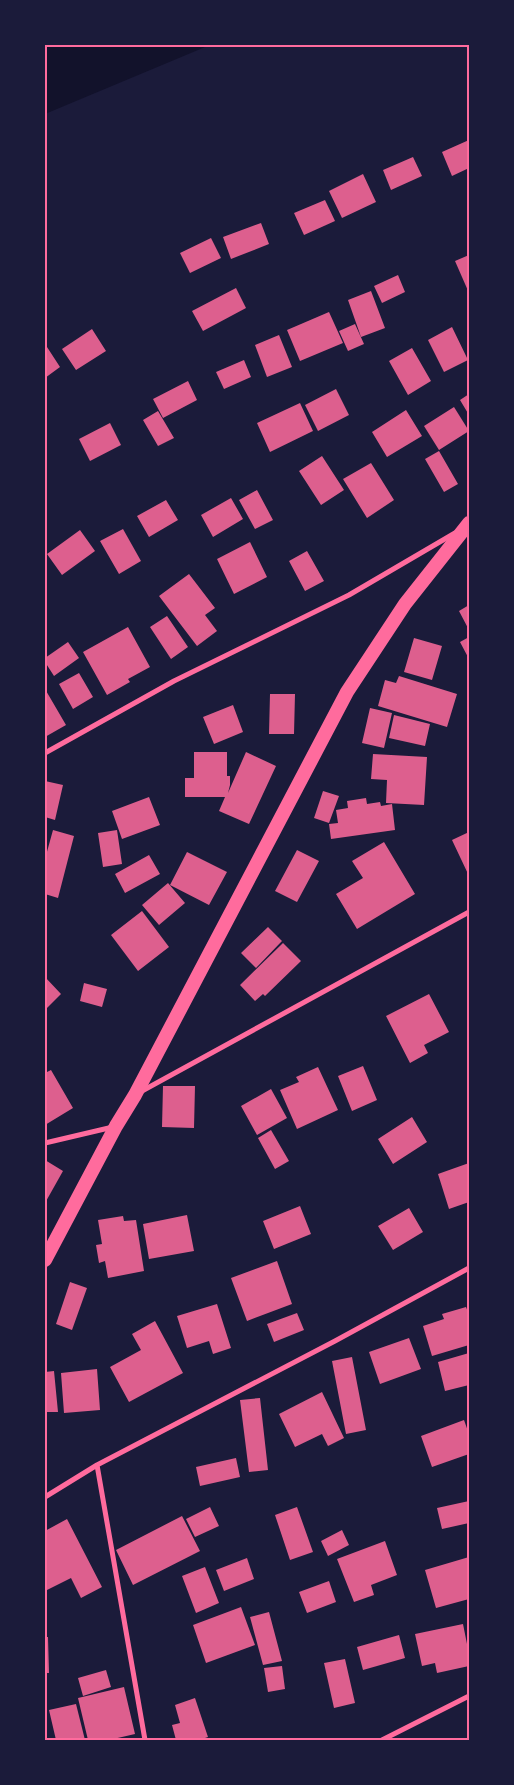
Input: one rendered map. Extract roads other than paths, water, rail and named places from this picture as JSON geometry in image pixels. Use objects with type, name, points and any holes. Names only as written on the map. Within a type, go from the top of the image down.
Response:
[{"type":"highway","points":[[45,1260],[116,1126],[135,1095],[347,692],[405,604],[467,525]]},
{"type":"street","points":[[45,754],[174,681],[349,595],[467,525]]},
{"type":"street","points":[[135,1095],[469,912]]},
{"type":"street","points":[[45,1143],[116,1126]]},
{"type":"street","points":[[45,1497],[97,1466],[336,1341],[469,1268]]},
{"type":"street","points":[[97,1466],[146,1740]]},
{"type":"street","points":[[382,1740],[469,1696]]}]
